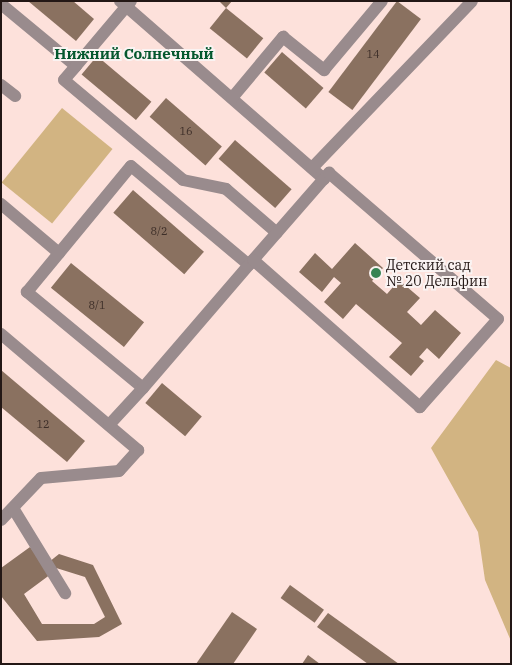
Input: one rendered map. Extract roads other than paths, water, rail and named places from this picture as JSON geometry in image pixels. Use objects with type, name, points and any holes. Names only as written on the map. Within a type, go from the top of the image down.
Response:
[{"type":"lane","points":[[232,98],[283,37],[324,70],[382,1]]},
{"type":"lane","points":[[312,168],[472,1]]},
{"type":"lane","points":[[277,233],[226,188],[183,180],[64,80],[126,3],[324,179]]},
{"type":"lane","points":[[1,4],[76,66]]},
{"type":"lane","points":[[1,85],[15,96]]},
{"type":"lane","points":[[109,425],[143,388],[251,262],[329,173],[498,318],[420,407],[251,262],[131,166],[27,292],[143,388]]},
{"type":"lane","points":[[1,204],[59,253]]},
{"type":"lane","points":[[1,334],[138,450],[119,471],[46,476],[1,520]]},
{"type":"lane","points":[[13,508],[65,593]]},
{"type":"place","name":"Детский сад № 20 Дельфин","points":[[376,273]]},
{"type":"district","name":"Нижний Солнечный","points":[[134,54]]}]
